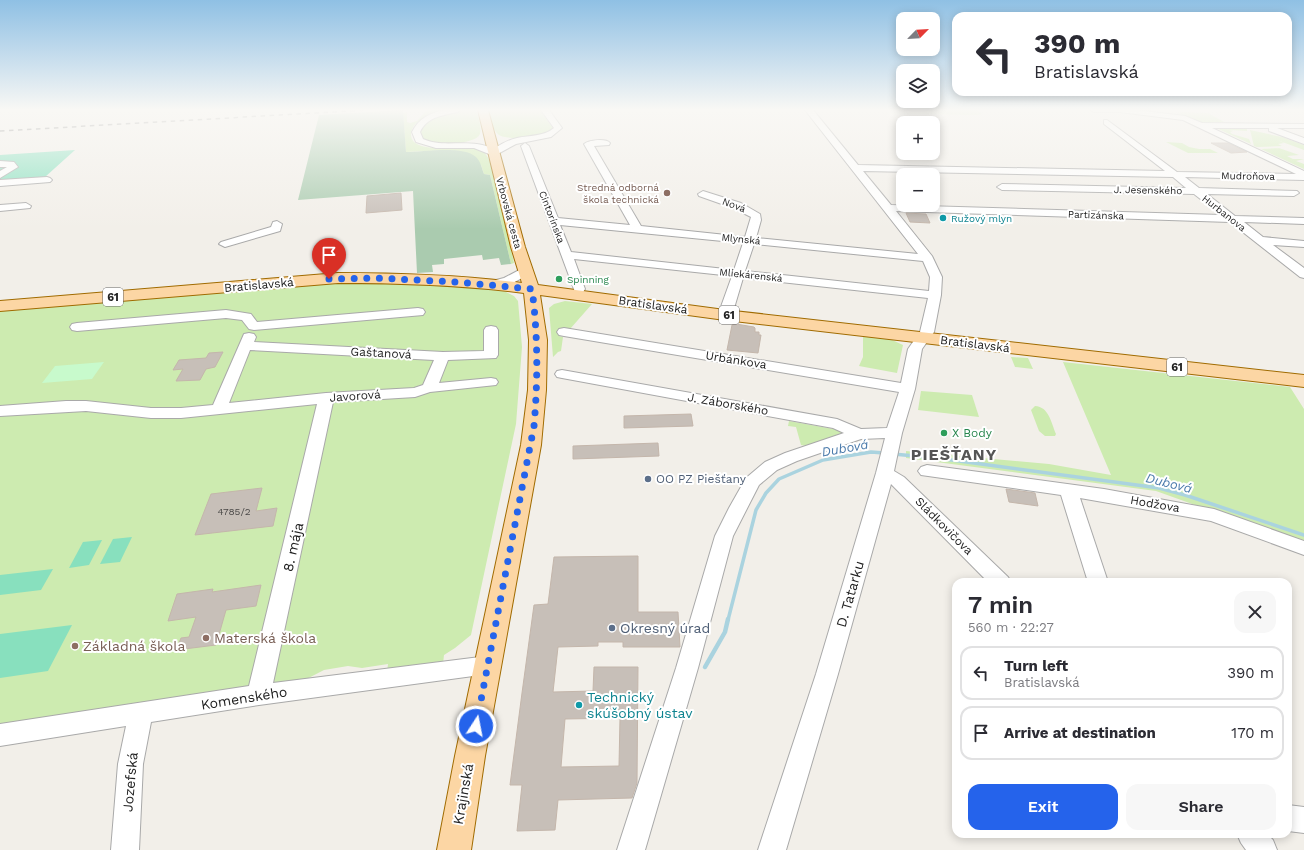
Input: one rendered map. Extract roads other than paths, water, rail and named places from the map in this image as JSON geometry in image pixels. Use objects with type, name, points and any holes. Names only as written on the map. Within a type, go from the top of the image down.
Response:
[{"type":"main road","name":"Vrbovská cesta","points":[[493,150],[533,300]]},
{"type":"main road","name":"Bratislavská","points":[[0,306],[338,278],[376,278],[492,285],[542,304],[580,292],[725,315],[1304,381]]},
{"type":"main road","name":"Krajinská","points":[[454,850],[467,770],[534,426],[538,358],[533,300]]},
{"type":"street","points":[[487,150],[494,153],[499,150]]},
{"type":"street","name":"Cintorínska","points":[[526,150],[580,292]]},
{"type":"street","points":[[591,150],[637,229]]},
{"type":"street","points":[[841,150],[928,258],[936,277],[935,296],[927,332],[923,337]]},
{"type":"street","name":"Hurbanova","points":[[1142,150],[1304,274]]},
{"type":"street","points":[[1250,150],[1304,176]]},
{"type":"street","points":[[1255,150],[1304,172]]},
{"type":"street","points":[[0,164],[11,164],[13,167],[0,175]]},
{"type":"street","name":"Mudroňova","points":[[856,168],[1175,175],[1304,176]]},
{"type":"street","points":[[0,183],[47,180]]},
{"type":"street","name":"J. Jesenského","points":[[1002,186],[1294,193]]},
{"type":"street","name":"Nová","points":[[703,194],[732,203],[756,216],[750,240],[725,315]]},
{"type":"street","points":[[0,208],[26,206]]},
{"type":"street","name":"Partizánska","points":[[888,208],[1304,221]]},
{"type":"street","name":"Mlynská","points":[[553,220],[928,258]]},
{"type":"street","points":[[224,244],[276,229],[277,224]]},
{"type":"street","points":[[1258,240],[1304,244]]},
{"type":"street","name":"Mliekárenská","points":[[567,255],[935,296]]},
{"type":"street","points":[[492,285],[508,281],[525,271]]},
{"type":"street","points":[[254,326],[418,312]]},
{"type":"street","points":[[77,327],[226,314],[246,317],[254,326]]},
{"type":"street","points":[[219,409],[254,326]]},
{"type":"street","name":"Gaštanová","points":[[246,346],[443,356],[491,355],[491,330]]},
{"type":"street","name":"Urbánkova","points":[[564,332],[908,389]]},
{"type":"street","name":"D. Tatarku","points":[[772,850],[825,681],[886,470],[892,439],[908,389],[915,349],[923,337]]},
{"type":"street","points":[[429,388],[443,356]]},
{"type":"street","name":"J. Záborského","points":[[562,374],[837,424],[860,434],[892,439]]},
{"type":"street","name":"Javorová","points":[[0,411],[66,406],[106,408],[151,413],[181,413],[326,398],[415,392],[429,388],[491,382]]},
{"type":"street","name":"8. mája","points":[[259,695],[326,398]]},
{"type":"street","points":[[631,850],[687,668],[724,536],[752,482],[771,466],[791,457],[860,434]]},
{"type":"street","name":"Sládkovičova","points":[[886,470],[997,578]]},
{"type":"street","name":"Hodžova","points":[[927,470],[1169,506],[1214,516],[1304,548]]},
{"type":"street","points":[[1069,491],[1097,578]]},
{"type":"street","name":"Komenského","points":[[0,736],[259,695],[488,665]]},
{"type":"street","name":"Jozefská","points":[[124,850],[131,759],[135,734],[142,714]]},
{"type":"street","points":[[1292,818],[1304,820]]},
{"type":"street","points":[[1253,838],[1263,850]]},
{"type":"waterway","name":"Dubová","points":[[728,620],[756,510],[766,493],[779,479],[823,460],[871,452],[884,453]]},
{"type":"waterway","name":"Dubová","points":[[893,454],[937,458],[1159,488],[1185,495],[1304,535]]},
{"type":"waterway","name":"Dubová","points":[[705,667],[725,632],[728,619]]},
{"type":"place","name":"Stredná odborná škola technická","points":[[667,193]]},
{"type":"place","name":"Ružový mlyn","points":[[943,218]]},
{"type":"place","name":"Spinning","points":[[559,279]]},
{"type":"place","name":"X Body","points":[[944,433]]},
{"type":"place","name":"OO PZ Piešťany","points":[[648,479]]},
{"type":"place","name":"Okresný úrad","points":[[612,628]]},
{"type":"place","name":"Materská škola","points":[[206,638]]},
{"type":"place","name":"Základná škola","points":[[75,646]]},
{"type":"place","name":"Technický skúšobný ústav","points":[[579,705]]},
{"type":"district","name":"PIEŠŤANY","points":[[954,454]]}]
